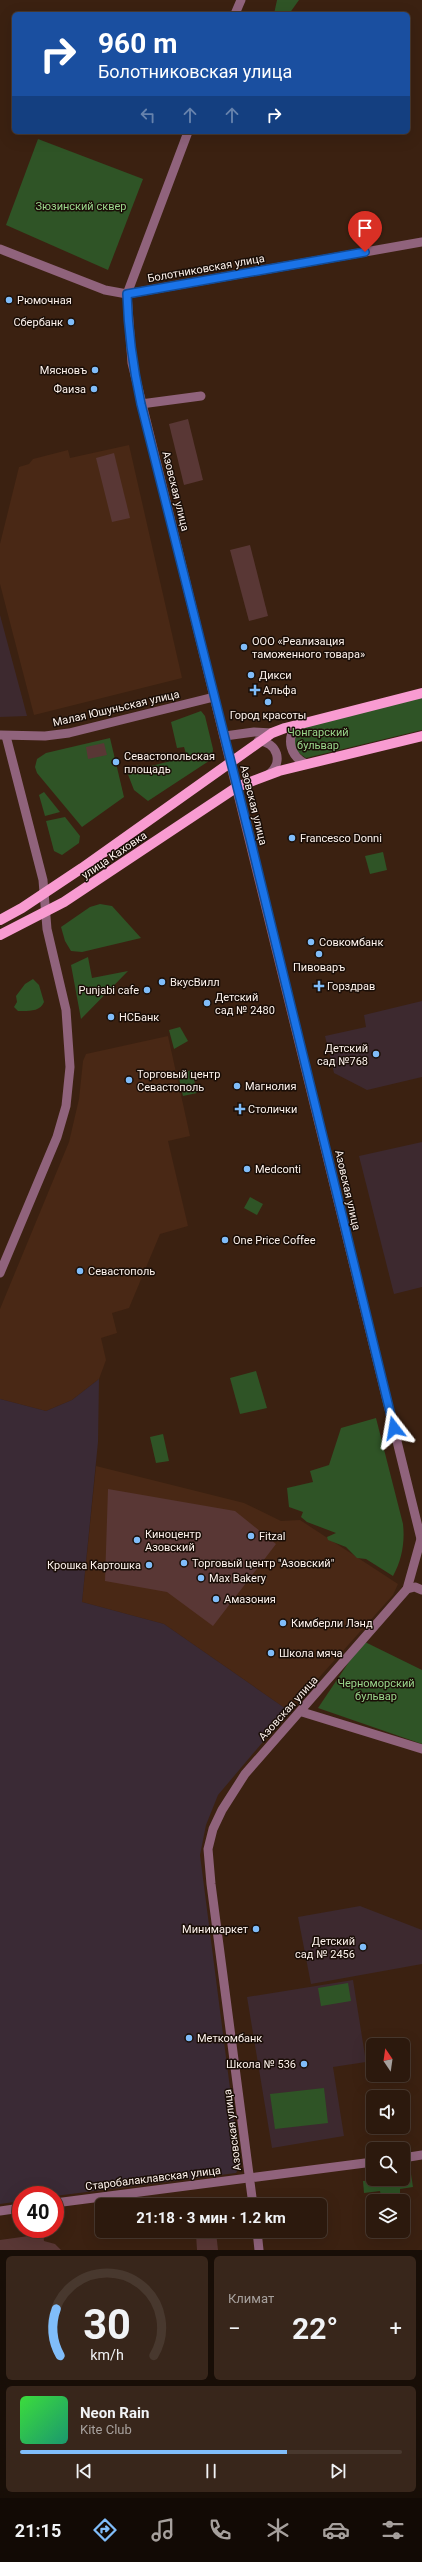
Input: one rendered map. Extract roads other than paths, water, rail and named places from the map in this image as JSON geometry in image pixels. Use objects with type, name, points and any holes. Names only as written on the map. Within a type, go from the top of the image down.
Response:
[{"type":"main road","points":[[231,764],[258,742],[272,733],[296,725],[422,693]]},
{"type":"main road","points":[[237,787],[268,774],[422,736]]},
{"type":"main road","name":"улица Каховка","points":[[0,920],[44,894],[231,764]]},
{"type":"main road","name":"улица Каховка","points":[[0,935],[89,887],[237,787]]},
{"type":"street","points":[[236,12],[240,0]]},
{"type":"street","name":"Азовская улица","points":[[187,134],[127,294],[132,363],[422,1541],[407,1589],[302,1712],[245,1774],[213,1828],[208,1849],[211,1884],[252,2198]]},
{"type":"street","name":"Болотниковская улица","points":[[0,250],[105,290],[127,294],[422,242]]},
{"type":"street","points":[[141,404],[201,396]]},
{"type":"street","name":"Малая Юшуньская улица","points":[[3,735],[63,734],[214,697]]},
{"type":"street","points":[[296,725],[290,735],[290,747],[296,757],[306,764]]},
{"type":"street","points":[[225,736],[254,732],[272,733]]},
{"type":"street","points":[[0,1273],[57,1137],[69,1084],[70,1049],[66,1010],[47,929],[40,866],[3,735]]},
{"type":"street","points":[[258,742],[272,746],[277,754],[277,763],[268,774]]},
{"type":"street","points":[[407,1589],[415,1587],[422,1590]]},
{"type":"street","points":[[302,1712],[422,1749]]},
{"type":"street","points":[[410,2157],[422,2155]]},
{"type":"street","name":"Старобалаклавская улица","points":[[64,2202],[366,2163]]},
{"type":"street","points":[[0,2211],[12,2209]]},
{"type":"street","points":[[258,2238],[259,2250]]},
{"type":"place","name":"Рюмочная","points":[[9,300]]},
{"type":"place","name":"Сбербанк","points":[[71,322]]},
{"type":"place","name":"Мясновъ","points":[[95,370]]},
{"type":"place","name":"Фаиза","points":[[94,389]]},
{"type":"place","name":"ООО «Реализация таможенного товара»","points":[[244,647]]},
{"type":"place","name":"Дикси","points":[[251,675]]},
{"type":"place","name":"Альфа","points":[[255,690]]},
{"type":"place","name":"Город красоты","points":[[268,702]]},
{"type":"place","name":"Севастопольская площадь","points":[[116,762]]},
{"type":"place","name":"Francesco Donni","points":[[292,838]]},
{"type":"place","name":"Совкомбанк","points":[[311,942]]},
{"type":"place","name":"Пивоваръ","points":[[319,954]]},
{"type":"place","name":"ВкусВилл","points":[[162,982]]},
{"type":"place","name":"Горздрав","points":[[319,986]]},
{"type":"place","name":"Punjabi cafe","points":[[147,990]]},
{"type":"place","name":"Детский сад № 2480","points":[[207,1003]]},
{"type":"place","name":"НСБанк","points":[[111,1017]]},
{"type":"place","name":"Детский сад №768","points":[[376,1054]]},
{"type":"place","name":"Торговый центр Севастополь","points":[[129,1080]]},
{"type":"place","name":"Магнолия","points":[[237,1086]]},
{"type":"place","name":"Столички","points":[[240,1109]]},
{"type":"place","name":"Medconti","points":[[247,1169]]},
{"type":"place","name":"One Price Coffee","points":[[225,1240]]},
{"type":"place","name":"Севастополь","points":[[80,1271]]},
{"type":"place","name":"Fitzal","points":[[251,1536]]},
{"type":"place","name":"Киноцентр Азовский","points":[[137,1540]]},
{"type":"place","name":"Торговый центр \"Азовский\"","points":[[184,1563]]},
{"type":"place","name":"Крошка Картошка","points":[[149,1565]]},
{"type":"place","name":"Max Bakery","points":[[201,1578]]},
{"type":"place","name":"Амазония","points":[[216,1599]]},
{"type":"place","name":"Кимберли Лэнд","points":[[283,1623]]},
{"type":"place","name":"Школа мяча","points":[[271,1653]]},
{"type":"place","name":"Минимаркет","points":[[256,1929]]},
{"type":"place","name":"Детский сад № 2456","points":[[363,1947]]},
{"type":"place","name":"Меткомбанк","points":[[189,2038]]},
{"type":"place","name":"Школа № 536","points":[[304,2064]]},
{"type":"park label","name":"Зюзинский сквер","points":[[81,206]]},
{"type":"park label","name":"Чонгарский бульвар","points":[[318,738]]},
{"type":"park label","name":"Черноморский бульвар","points":[[376,1689]]}]
